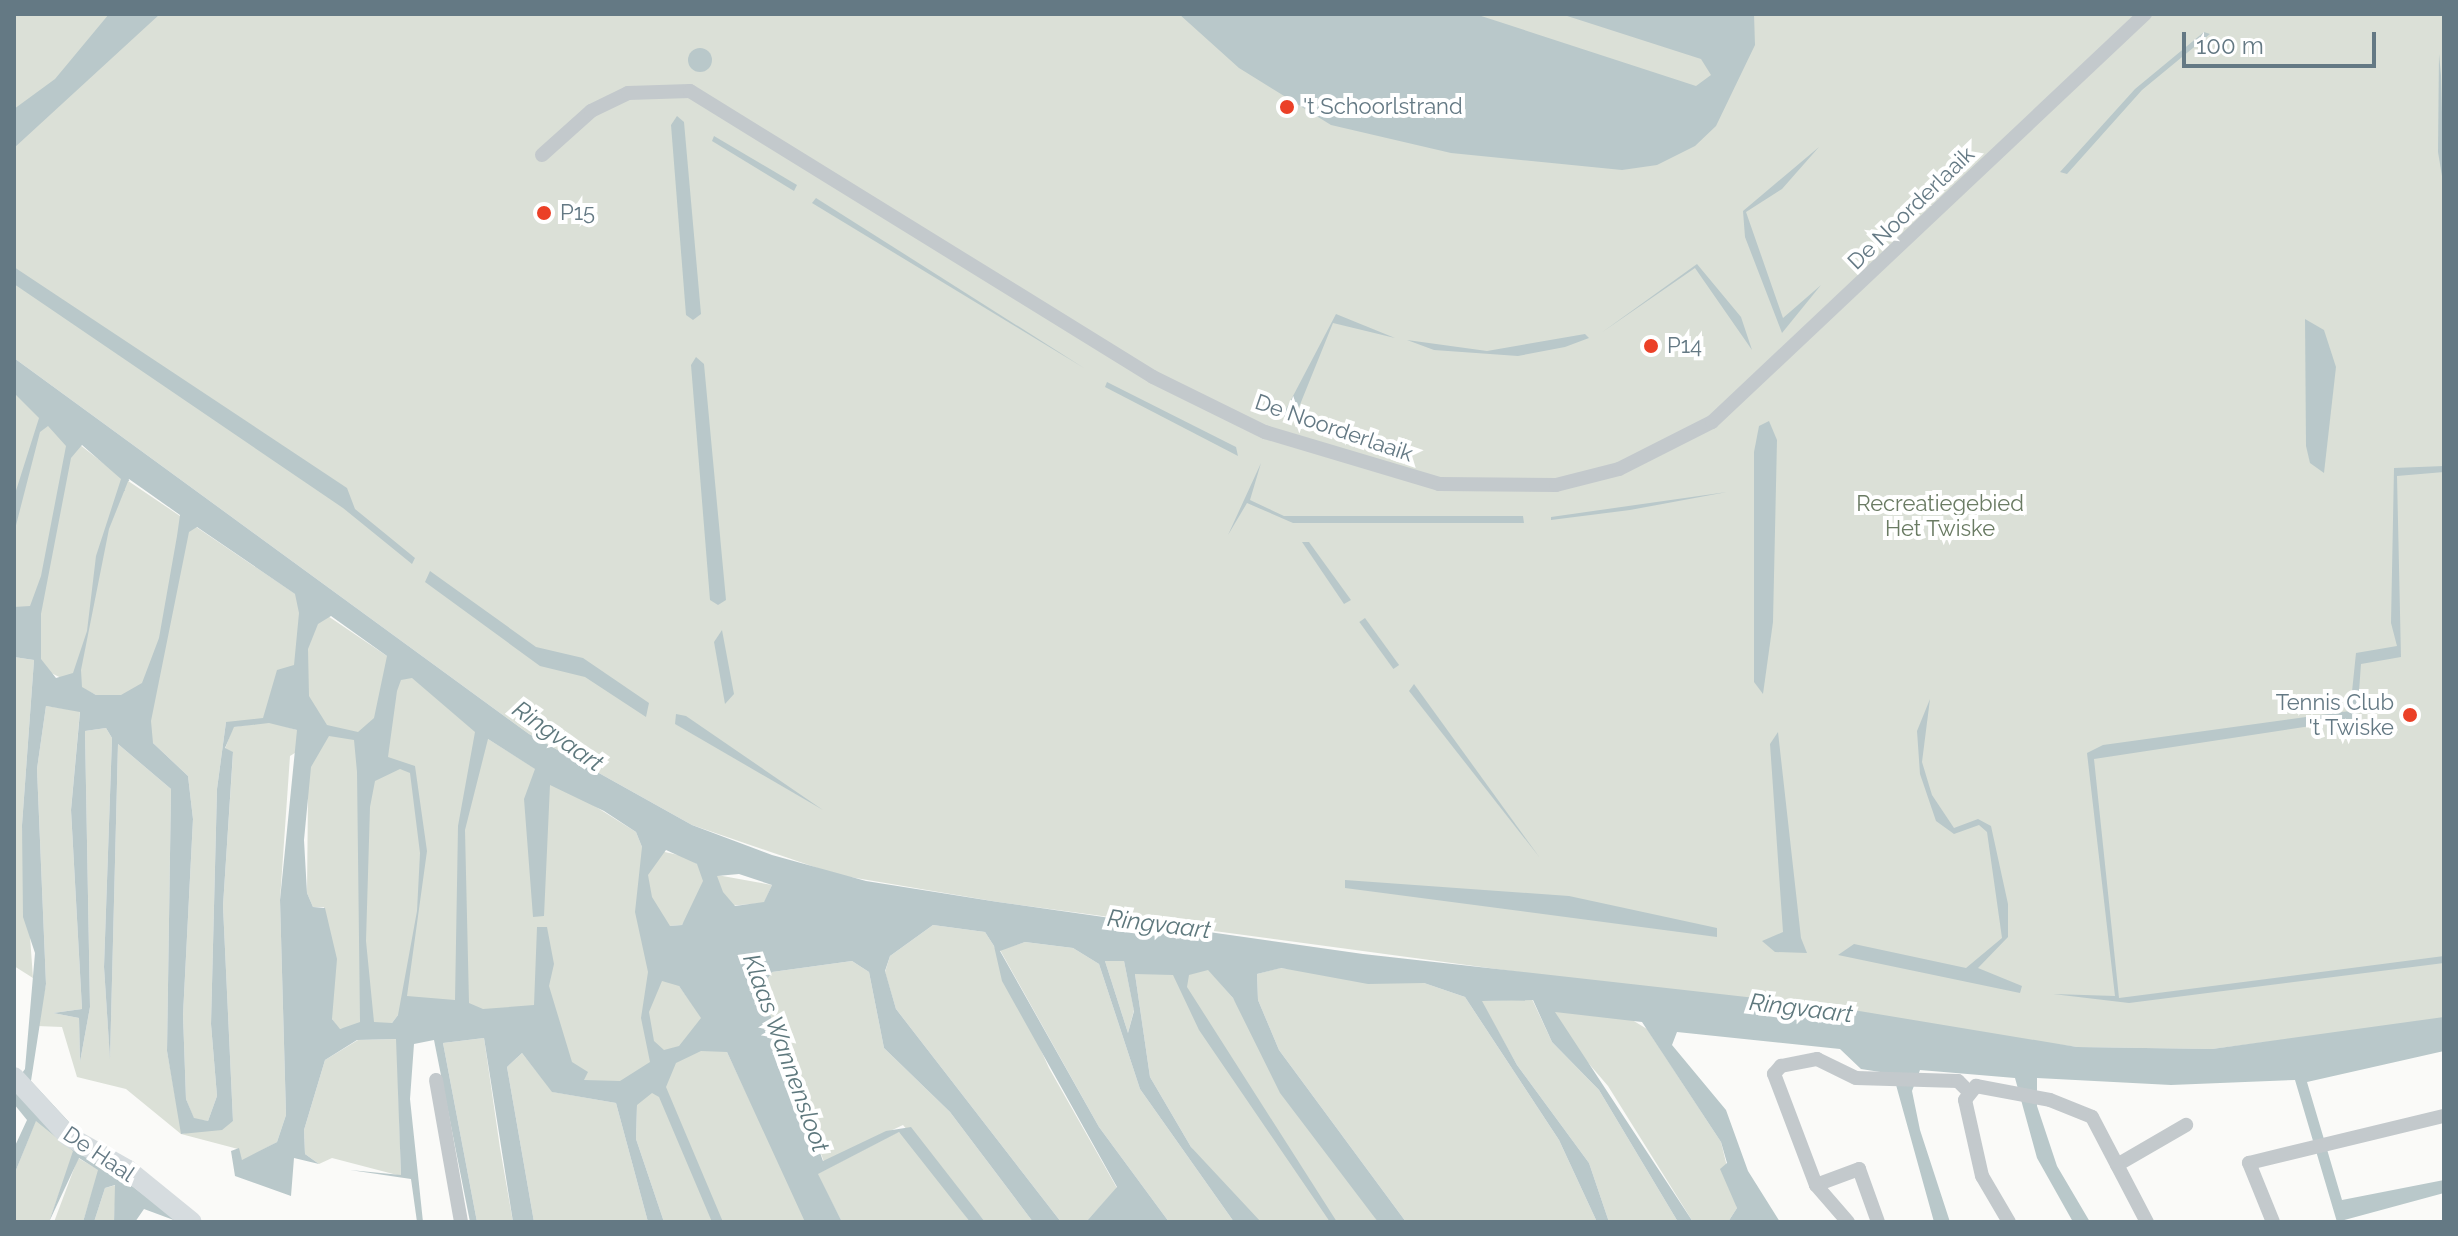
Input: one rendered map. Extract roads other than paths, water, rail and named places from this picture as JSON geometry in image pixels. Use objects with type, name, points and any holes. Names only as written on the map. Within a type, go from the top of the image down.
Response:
[{"type":"street","name":"De Noorderlaaik","points":[[542,155],[591,111],[628,93],[690,91],[1153,377],[1265,432],[1439,484],[1556,485],[1619,469],[1712,422],[2145,14]]},
{"type":"street","points":[[1848,1222],[1816,1185],[1774,1074],[1817,1059],[1856,1078],[1958,1081],[1968,1091],[1982,1176],[2009,1222]]},
{"type":"street","name":"De Haal","points":[[14,1077],[68,1136],[128,1170],[192,1222]]},
{"type":"street","points":[[436,1080],[461,1222]]},
{"type":"street","points":[[1968,1091],[2015,1091],[2092,1117],[2147,1222]]},
{"type":"street","points":[[2273,1222],[2249,1163],[2329,1141],[2444,1116]]},
{"type":"street","points":[[2117,1165],[2186,1125]]},
{"type":"street","points":[[1816,1185],[1859,1169],[1878,1222]]},
{"type":"water","points":[[109,14],[160,14],[14,148],[14,109],[55,79]]},
{"type":"water","points":[[1179,14],[1475,14],[1696,86],[1711,75],[1701,59],[1561,14],[1754,14],[1755,45],[1716,126],[1695,146],[1657,165],[1622,170],[1451,153],[1331,125],[1239,68]]},
{"type":"water","points":[[2204,32],[2210,34],[2142,90],[2067,174],[2060,172],[2135,89]]},
{"type":"water","points":[[700,48],[709,51],[712,60],[709,69],[700,72],[691,69],[688,60],[691,51]]},
{"type":"water","points":[[2439,54],[2441,75],[2444,188],[2438,152]]},
{"type":"water","points":[[677,116],[684,122],[701,314],[693,320],[686,315],[671,125]]},
{"type":"water","points":[[714,136],[797,185],[794,191],[712,141]]},
{"type":"water","points":[[1819,147],[1782,189],[1746,212],[1783,318],[1821,285],[1782,333],[1745,237],[1743,211]]},
{"type":"water","points":[[816,198],[1084,368],[812,203]]},
{"type":"water","points":[[1697,264],[1741,317],[1752,350],[1695,268],[1601,333]]},
{"type":"water","points":[[14,267],[347,488],[355,509],[415,558],[412,564],[343,508],[14,284]]},
{"type":"water","points":[[1336,314],[1395,338],[1333,323],[1295,417],[1282,417]]},
{"type":"water","points":[[2305,319],[2324,330],[2336,367],[2324,473],[2310,463],[2306,446]]},
{"type":"water","points":[[1585,334],[1589,338],[1565,347],[1518,356],[1434,350],[1407,340],[1487,351]]},
{"type":"water","points":[[696,357],[704,364],[726,600],[718,605],[710,600],[691,365]]},
{"type":"water","name":"Ringvaart","points":[[14,358],[529,734],[692,825],[772,855],[866,881],[998,902],[1363,954],[1835,1007],[2077,1047],[2212,1049],[2444,1017],[2444,1051],[2307,1082],[2342,1200],[2444,1180],[2444,1193],[2337,1222],[2295,1080],[2171,1085],[2037,1078],[2037,1106],[2057,1166],[2090,1222],[2073,1222],[2037,1158],[2015,1078],[1920,1070],[1912,1091],[1920,1130],[1950,1222],[1934,1222],[1893,1074],[1861,1069],[1840,1049],[1677,1032],[1672,1045],[1726,1110],[1748,1171],[1780,1222],[1728,1222],[1737,1208],[1720,1169],[1727,1163],[1721,1142],[1642,1022],[1555,1012],[1693,1222],[1678,1222],[1599,1090],[1552,1042],[1533,1000],[1482,1001],[1517,1065],[1589,1163],[1609,1222],[1597,1222],[1559,1140],[1465,997],[1424,983],[1368,984],[1281,968],[1257,974],[1258,1000],[1279,1050],[1406,1222],[1378,1222],[1280,1093],[1233,998],[1208,970],[1189,975],[1187,987],[1337,1222],[1330,1222],[1199,1030],[1173,975],[1135,974],[1150,1077],[1191,1147],[1261,1222],[1234,1222],[1140,1089],[1099,964],[1073,948],[1025,942],[1000,951],[1099,1127],[1169,1222],[1086,1222],[1117,1187],[1002,981],[994,946],[985,932],[933,925],[890,956],[885,971],[896,1009],[1061,1222],[1033,1222],[950,1112],[884,1048],[869,972],[852,961],[772,972],[761,989],[823,1161],[886,1131],[911,1127],[985,1222],[970,1222],[899,1132],[818,1174],[842,1222],[805,1222],[727,1052],[701,1051],[676,1063],[666,1087],[723,1222],[712,1222],[659,1097],[652,1093],[637,1105],[636,1139],[664,1222],[648,1222],[616,1103],[552,1092],[522,1053],[507,1067],[534,1222],[513,1222],[484,1038],[443,1043],[477,1222],[470,1222],[434,1040],[414,1044],[410,1099],[423,1222],[417,1222],[411,1179],[350,1170],[401,1175],[396,1039],[357,1040],[325,1060],[304,1130],[305,1154],[319,1164],[294,1158],[291,1196],[235,1176],[231,1151],[239,1148],[242,1160],[277,1142],[286,1115],[280,900],[297,730],[269,723],[234,727],[225,748],[233,752],[223,906],[233,1121],[222,1130],[181,1134],[167,1051],[171,789],[118,744],[110,1059],[104,967],[112,738],[106,728],[85,731],[90,1007],[80,1062],[79,1018],[53,1013],[82,1009],[71,810],[80,712],[46,706],[37,769],[46,984],[31,1081],[119,1176],[179,1222],[144,1209],[135,1222],[114,1222],[115,1185],[105,1188],[94,1222],[83,1222],[98,1170],[79,1158],[49,1222],[73,1151],[36,1121],[14,1175],[14,1148],[27,1120],[14,1104],[14,1084],[25,1069],[35,953],[23,917],[22,825],[34,660],[14,657],[14,607],[30,606],[41,576],[66,446],[48,426],[40,432],[14,533],[14,497],[39,418],[14,393]],"holes":[[[82,445],[121,479],[96,556],[87,631],[73,673],[56,678],[41,659],[41,614],[71,458]],[[129,479],[180,515],[159,638],[142,683],[121,695],[96,695],[82,687],[81,670],[109,529]],[[197,527],[295,594],[299,613],[294,665],[277,670],[263,718],[226,722],[217,789],[211,1024],[217,1096],[208,1121],[194,1118],[186,1099],[183,1015],[193,819],[188,776],[153,743],[151,721],[189,532]],[[331,616],[387,656],[374,718],[358,732],[327,725],[309,696],[308,649],[318,624]],[[412,678],[475,732],[458,826],[455,1000],[407,996],[427,851],[415,766],[388,757],[401,680]],[[329,736],[354,740],[360,1022],[340,1029],[332,1019],[337,959],[325,908],[313,907],[307,893],[304,840],[311,767]],[[488,739],[535,769],[524,799],[533,917],[544,916],[550,785],[604,811],[636,832],[642,847],[635,912],[648,972],[641,1018],[650,1062],[620,1081],[584,1080],[588,1072],[572,1062],[549,986],[554,964],[547,927],[537,927],[534,1005],[483,1009],[469,1003],[465,830]],[[400,769],[410,773],[420,853],[417,911],[398,1015],[392,1023],[374,1022],[366,941],[370,807],[375,781]],[[666,850],[697,864],[703,881],[682,925],[670,926],[652,897],[648,875]],[[739,874],[772,885],[764,902],[735,906],[723,892],[717,876]],[[1105,961],[1124,961],[1134,1011],[1128,1033]],[[662,981],[679,986],[701,1018],[679,1046],[664,1050],[654,1041],[649,1012]]]},
{"type":"water","points":[[1107,382],[1236,447],[1238,456],[1105,387]]},
{"type":"water","points":[[1769,421],[1777,440],[1773,622],[1763,694],[1754,682],[1754,452],[1759,426]]},
{"type":"water","points":[[1261,463],[1250,500],[1284,516],[1523,516],[1524,523],[1293,523],[1247,503],[1228,535]]},
{"type":"water","points":[[2444,466],[2444,472],[2397,476],[2401,657],[2361,664],[2357,719],[2094,759],[2119,998],[2444,956],[2444,963],[2129,1003],[2053,994],[2115,996],[2087,753],[2103,745],[2350,711],[2356,653],[2397,646],[2391,623],[2394,468]]},
{"type":"water","points":[[1727,492],[1630,510],[1551,520],[1551,517]]},
{"type":"water","points":[[1302,542],[1309,542],[1351,600],[1344,604]]},
{"type":"water","points":[[430,571],[536,647],[583,658],[649,703],[646,717],[585,677],[540,666],[425,582]]},
{"type":"water","points":[[1365,618],[1399,665],[1393,669],[1359,622]]},
{"type":"water","points":[[722,630],[734,694],[725,704],[714,642]]},
{"type":"water","points":[[1414,684],[1540,858],[1409,691]]},
{"type":"water","points":[[1930,699],[1922,762],[1932,795],[1954,828],[1978,819],[1991,826],[2008,904],[2008,937],[1978,968],[2022,986],[2020,993],[1838,955],[1854,944],[1966,968],[2002,938],[1987,832],[1979,825],[1954,834],[1936,821],[1920,774],[1917,731]]},
{"type":"water","points":[[676,714],[686,716],[823,810],[675,724]]},
{"type":"water","points":[[1778,732],[1801,938],[1807,953],[1775,952],[1762,941],[1783,932],[1770,744]]},
{"type":"water","points":[[1345,880],[1569,896],[1717,928],[1717,937],[1345,888]]},
{"type":"place","name":"'t Schoorlstrand","points":[[1287,107]]},
{"type":"place","name":"P15","points":[[544,213]]},
{"type":"place","name":"P14","points":[[1651,346]]},
{"type":"place","name":"Tennis Club 't Twiske","points":[[2410,715]]},
{"type":"park label","name":"Recreatiegebied Het Twiske","points":[[1940,516]]},
{"type":"water label","name":"Klaas Wannensloot","points":[[786,1053]]}]
